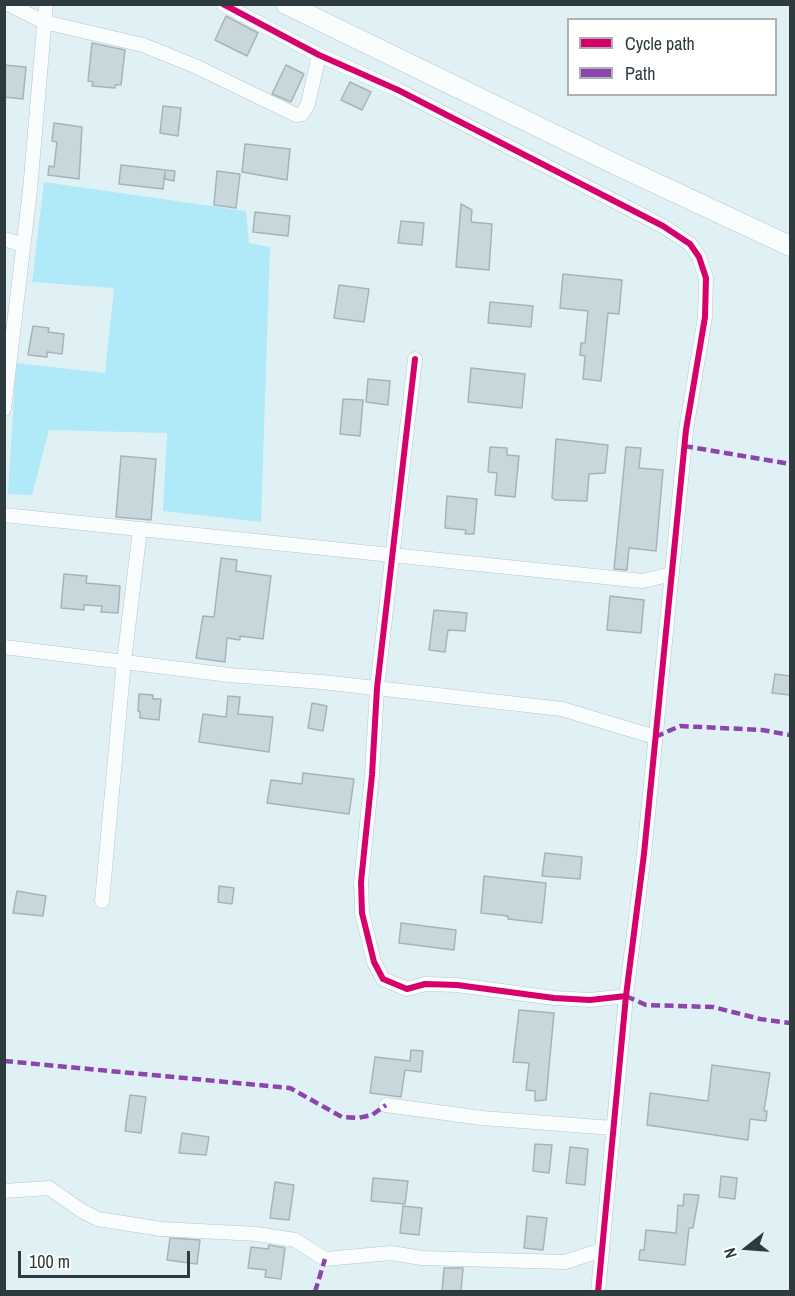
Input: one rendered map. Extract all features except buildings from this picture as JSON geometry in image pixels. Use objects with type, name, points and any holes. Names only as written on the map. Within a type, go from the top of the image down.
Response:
[{"type":"main road","points":[[286,4],[622,168],[790,246]]},
{"type":"street","points":[[8,4],[44,22],[143,45],[195,66],[296,115],[302,114],[308,104],[319,55]]},
{"type":"street","points":[[4,408],[24,245],[46,4]]},
{"type":"street","points":[[222,4],[319,55],[408,95],[663,226],[690,244],[699,256],[706,278],[705,317],[686,430],[626,996],[598,1292]]},
{"type":"street","points":[[4,239],[24,245]]},
{"type":"street","points":[[415,359],[377,688],[372,775],[361,882],[362,913],[374,962],[383,979],[407,989],[425,984],[554,998],[590,1000],[626,996]]},
{"type":"street","points":[[4,515],[392,557],[643,581],[672,574]]},
{"type":"street","points":[[102,901],[124,661],[140,530]]},
{"type":"street","points":[[4,647],[229,675],[377,688],[562,709],[655,737]]},
{"type":"street","points":[[386,1105],[482,1118],[613,1128]]},
{"type":"street","points":[[4,1191],[49,1188],[81,1211],[98,1219],[161,1229],[257,1234],[295,1240],[325,1259],[391,1253],[422,1258],[565,1262],[602,1250]]},
{"type":"shaded area","points":[[44,182],[246,211],[249,243],[270,247],[261,522],[163,511],[167,433],[49,430],[32,495],[8,494],[16,363],[105,373],[114,288],[32,282]]},
{"type":"marked path","points":[[684,446],[790,464]]},
{"type":"marked path","points":[[655,737],[680,726],[762,730],[790,735]]},
{"type":"marked path","points":[[626,996],[646,1005],[713,1007],[760,1019],[790,1023]]},
{"type":"marked path","points":[[4,1061],[290,1088],[342,1117],[358,1118],[372,1115],[386,1105]]},
{"type":"marked path","points":[[315,1292],[325,1259]]},
{"type":"cycle path","points":[[223,4],[319,55],[398,90],[663,226],[690,244],[699,257],[706,278],[705,317],[686,430],[644,854],[626,996],[598,1292]]},
{"type":"cycle path","points":[[415,359],[377,688],[372,775],[361,882],[362,913],[374,962],[383,979],[407,989],[425,984],[457,985],[554,998],[590,1000],[626,996]]}]
